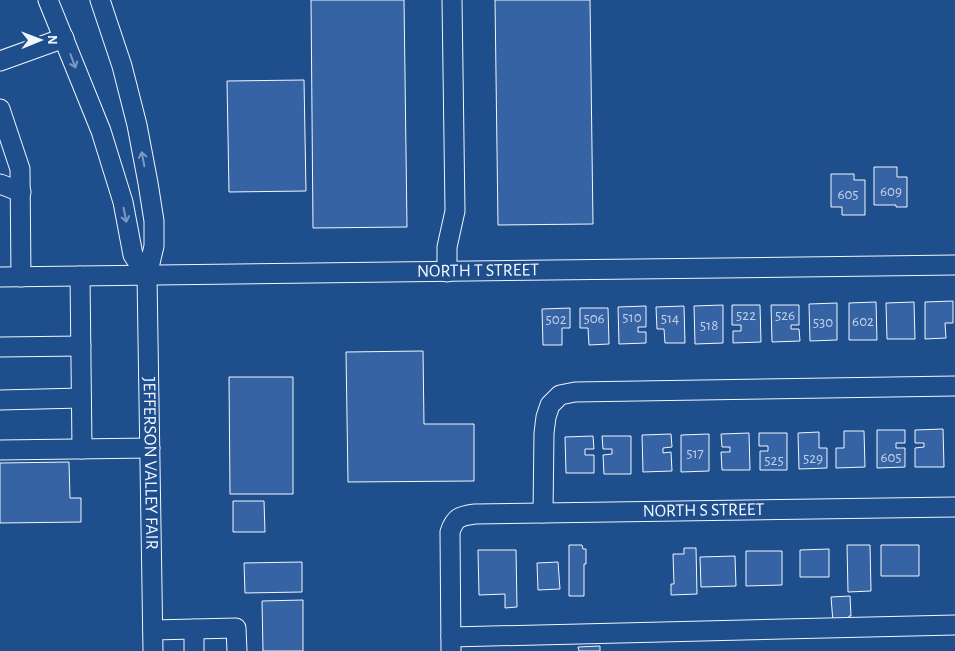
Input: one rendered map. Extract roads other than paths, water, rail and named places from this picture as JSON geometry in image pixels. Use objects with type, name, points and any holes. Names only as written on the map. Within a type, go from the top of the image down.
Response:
[{"type":"street","points":[[48,0],[101,131],[123,202],[133,255],[147,276]]},
{"type":"street","name":"JEFFERSON VALLEY FAIR","points":[[100,0],[124,74],[137,125],[154,221],[154,246],[147,276],[154,651]]},
{"type":"street","points":[[447,272],[447,248],[455,212],[452,0]]},
{"type":"street","points":[[0,61],[64,38]]},
{"type":"street","points":[[0,110],[20,169],[21,277]]},
{"type":"street","points":[[0,184],[20,192]]},
{"type":"street","name":"NORTH T STREET","points":[[0,277],[955,265]]},
{"type":"street","points":[[80,276],[82,450]]},
{"type":"street","points":[[0,347],[81,346]]},
{"type":"street","points":[[543,513],[546,417],[550,405],[560,395],[575,392],[955,386]]},
{"type":"street","points":[[0,400],[81,398]]},
{"type":"street","points":[[0,450],[150,448]]},
{"type":"street","name":"NORTH S STREET","points":[[451,644],[450,532],[454,522],[463,516],[475,514],[955,507]]},
{"type":"street","points":[[451,644],[955,625]]},
{"type":"street","points":[[153,630],[236,628],[236,651]]},
{"type":"street","points":[[194,629],[194,651]]}]
